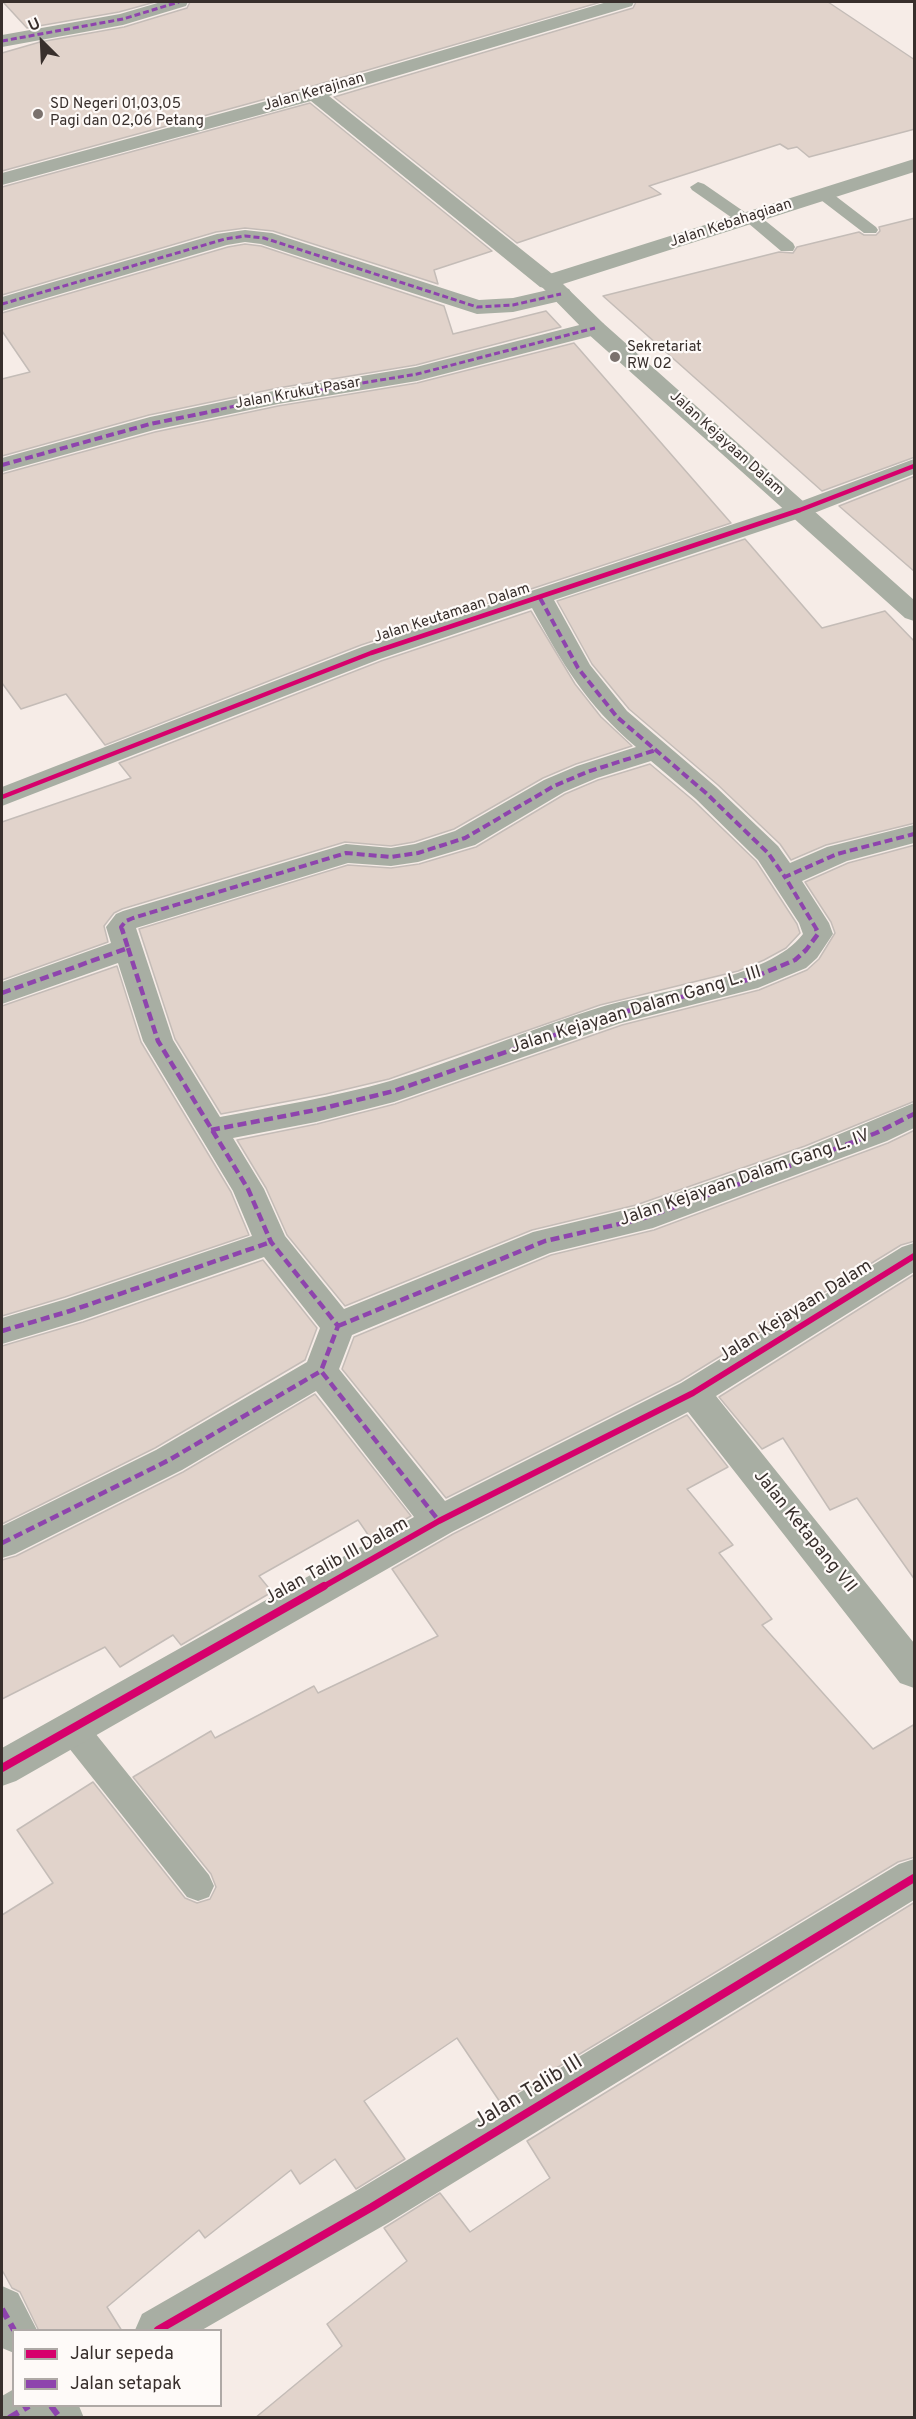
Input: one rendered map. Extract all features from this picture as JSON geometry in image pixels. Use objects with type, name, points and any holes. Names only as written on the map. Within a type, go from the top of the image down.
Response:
[{"type":"street","points":[[2,41],[123,19],[179,2]]},
{"type":"street","name":"Jalan Kerajinan","points":[[2,179],[314,94],[624,2]]},
{"type":"street","name":"Jalan Kejayaan Dalam","points":[[314,94],[555,288],[595,327],[915,613]]},
{"type":"street","name":"Jalan Kebahagiaan","points":[[2,304],[225,239],[245,236],[264,238],[477,307],[513,305],[748,218],[915,165]]},
{"type":"street","name":"Jalan Krukut Pasar","points":[[2,465],[150,424],[278,397],[417,374],[595,327]]},
{"type":"street","name":"Jalan Keutamaan Dalam","points":[[2,797],[371,653],[800,510],[915,466]]},
{"type":"street","points":[[540,598],[578,668],[627,728],[706,793],[768,854],[785,877],[837,854],[915,834]]},
{"type":"street","points":[[2,1544],[169,1460],[321,1371],[338,1326],[271,1242],[248,1189],[158,1041],[121,927],[133,918],[346,853],[391,857],[418,853],[465,838],[554,786],[587,772],[656,750]]},
{"type":"street","name":"Jalan Kejayaan Dalam Gang L. III","points":[[211,1130],[340,1105],[418,1084],[564,1030],[650,1003],[684,998],[722,988],[791,963],[807,952],[818,934],[814,923],[785,877]]},
{"type":"street","points":[[2,993],[128,948]]},
{"type":"street","name":"Jalan Kejayaan Dalam Gang L. IV","points":[[338,1326],[545,1241],[641,1219],[837,1149],[915,1114]]},
{"type":"street","points":[[2,1331],[92,1304],[271,1242]]},
{"type":"street","name":"Jalan Kejayaan Dalam","points":[[693,1393],[915,1256]]},
{"type":"street","points":[[321,1371],[439,1521]]},
{"type":"street","name":"Jalan Talib III Dalam","points":[[2,1768],[439,1521],[693,1393]]},
{"type":"street","name":"Jalan Ketapang VII","points":[[693,1393],[915,1671]]},
{"type":"street","name":"Jalan Talib III","points":[[161,2329],[372,2207],[915,1878]]},
{"type":"street","points":[[2,2308],[13,2329]]},
{"type":"street","points":[[9,2418],[27,2407]]},
{"type":"lane","points":[[698,187],[748,218],[787,247]]},
{"type":"lane","points":[[824,194],[870,230]]},
{"type":"lane","points":[[72,1728],[198,1886]]},
{"type":"building","points":[[3,2],[155,2],[119,12],[27,28]]},
{"type":"building","points":[[190,2],[601,2],[306,88],[2,171],[2,53],[40,42],[124,27],[187,8]]},
{"type":"building","points":[[636,2],[828,2],[915,60],[915,129],[809,157],[797,147],[788,149],[780,144],[649,186],[661,194],[517,243],[334,97],[633,8]]},
{"type":"building","points":[[310,103],[492,251],[434,270],[438,284],[273,231],[245,228],[216,232],[2,295],[2,187]]},
{"type":"building","points":[[915,218],[915,457],[822,491],[603,296],[779,252],[793,253],[797,247],[859,232],[864,235],[876,235],[880,231],[879,227]]},
{"type":"building","points":[[245,244],[261,246],[444,306],[453,334],[546,311],[561,327],[416,365],[278,388],[149,415],[2,456],[2,379],[30,372],[2,331],[2,313]]},
{"type":"building","points":[[574,343],[731,523],[361,645],[105,745],[66,694],[21,709],[2,683],[2,474],[155,432],[278,406],[417,383]]},
{"type":"building","points":[[915,476],[915,572],[839,506]]},
{"type":"building","points":[[745,539],[822,628],[885,611],[915,642],[915,823],[826,845],[791,860],[780,844],[718,785],[629,709],[592,664],[557,601]]},
{"type":"building","points":[[531,611],[575,684],[601,717],[632,746],[576,764],[543,778],[454,829],[414,842],[391,846],[345,842],[122,909],[114,913],[104,926],[108,942],[2,980],[2,822],[131,778],[119,763],[381,661]]},
{"type":"building","points":[[650,764],[694,801],[756,861],[797,924],[800,933],[786,948],[738,971],[600,1005],[389,1079],[326,1094],[221,1114],[175,1039],[139,929],[348,865],[391,868],[419,864],[476,847],[565,794],[598,780]]},
{"type":"building","points":[[915,845],[915,1101],[805,1146],[636,1205],[532,1230],[345,1306],[287,1235],[266,1188],[237,1140],[317,1124],[395,1104],[622,1025],[759,990],[807,970],[819,959],[835,933],[831,922],[805,882],[848,863]]},
{"type":"building","points":[[117,966],[141,1042],[231,1192],[249,1235],[2,1316],[2,1006]]},
{"type":"building","points":[[915,1130],[915,1241],[901,1245],[680,1381],[446,1498],[342,1369],[354,1337],[551,1255],[654,1230],[888,1143]]},
{"type":"building","points":[[263,1260],[317,1328],[305,1360],[155,1448],[2,1524],[2,1346],[83,1322]]},
{"type":"building","points":[[915,1274],[915,1580],[857,1498],[830,1510],[783,1438],[762,1449],[719,1397]]},
{"type":"building","points":[[315,1394],[411,1516],[371,1539],[358,1520],[259,1576],[272,1592],[181,1645],[173,1635],[120,1667],[105,1647],[2,1699],[2,1560],[16,1556],[183,1472]]},
{"type":"building","points":[[687,1415],[728,1467],[687,1489],[733,1545],[719,1553],[772,1619],[762,1625],[873,1749],[915,1724],[915,1857],[898,1862],[500,2102],[457,2038],[364,2101],[405,2159],[356,2189],[335,2159],[300,2184],[291,2170],[205,2238],[199,2230],[107,2307],[121,2329],[38,2329],[20,2292],[12,2288],[2,2270],[2,1915],[53,1883],[17,1830],[93,1782],[185,1898],[197,1903],[210,1899],[216,1887],[211,1874],[133,1777],[211,1731],[215,1738],[314,1686],[318,1693],[438,1636],[392,1569],[453,1534]]},
{"type":"building","points":[[915,1902],[915,2418],[255,2418],[342,2346],[327,2324],[407,2261],[384,2228],[440,2193],[470,2232],[550,2178],[527,2141]]},
{"type":"marked path","points":[[2,41],[123,19],[179,2]]},
{"type":"marked path","points":[[2,304],[225,239],[245,236],[264,238],[477,307],[513,305],[561,294]]},
{"type":"marked path","points":[[2,465],[150,424],[278,397],[417,374],[595,328]]},
{"type":"marked path","points":[[540,598],[578,668],[617,717],[706,793],[768,853],[785,877]]},
{"type":"marked path","points":[[2,993],[128,948],[121,927],[133,918],[346,853],[391,857],[418,853],[465,838],[554,786],[587,772],[656,750]]},
{"type":"marked path","points":[[211,1130],[316,1110],[394,1091],[612,1015],[725,987],[769,973],[799,957],[818,934],[814,923],[785,877],[837,854],[914,834]]},
{"type":"marked path","points":[[128,948],[158,1041],[248,1189],[271,1242],[338,1326],[321,1371],[439,1521]]},
{"type":"marked path","points":[[338,1326],[545,1241],[641,1219],[817,1156],[876,1133],[914,1114]]},
{"type":"marked path","points":[[2,1331],[70,1311],[271,1242]]},
{"type":"marked path","points":[[2,1543],[169,1460],[321,1371]]},
{"type":"marked path","points":[[2,2309],[13,2329]]},
{"type":"marked path","points":[[9,2418],[27,2407]]},
{"type":"marked path","points":[[52,2407],[60,2418]]},
{"type":"cycle path","points":[[2,797],[371,653],[800,510],[914,466]]},
{"type":"cycle path","points":[[2,1768],[439,1521],[693,1393],[914,1256]]},
{"type":"cycle path","points":[[160,2329],[372,2207],[914,1878]]},
{"type":"place","name":"SD Negeri 01,03,05 Pagi dan 02,06 Petang","points":[[38,114]]},
{"type":"place","name":"Sekretariat RW 02","points":[[615,357]]}]
